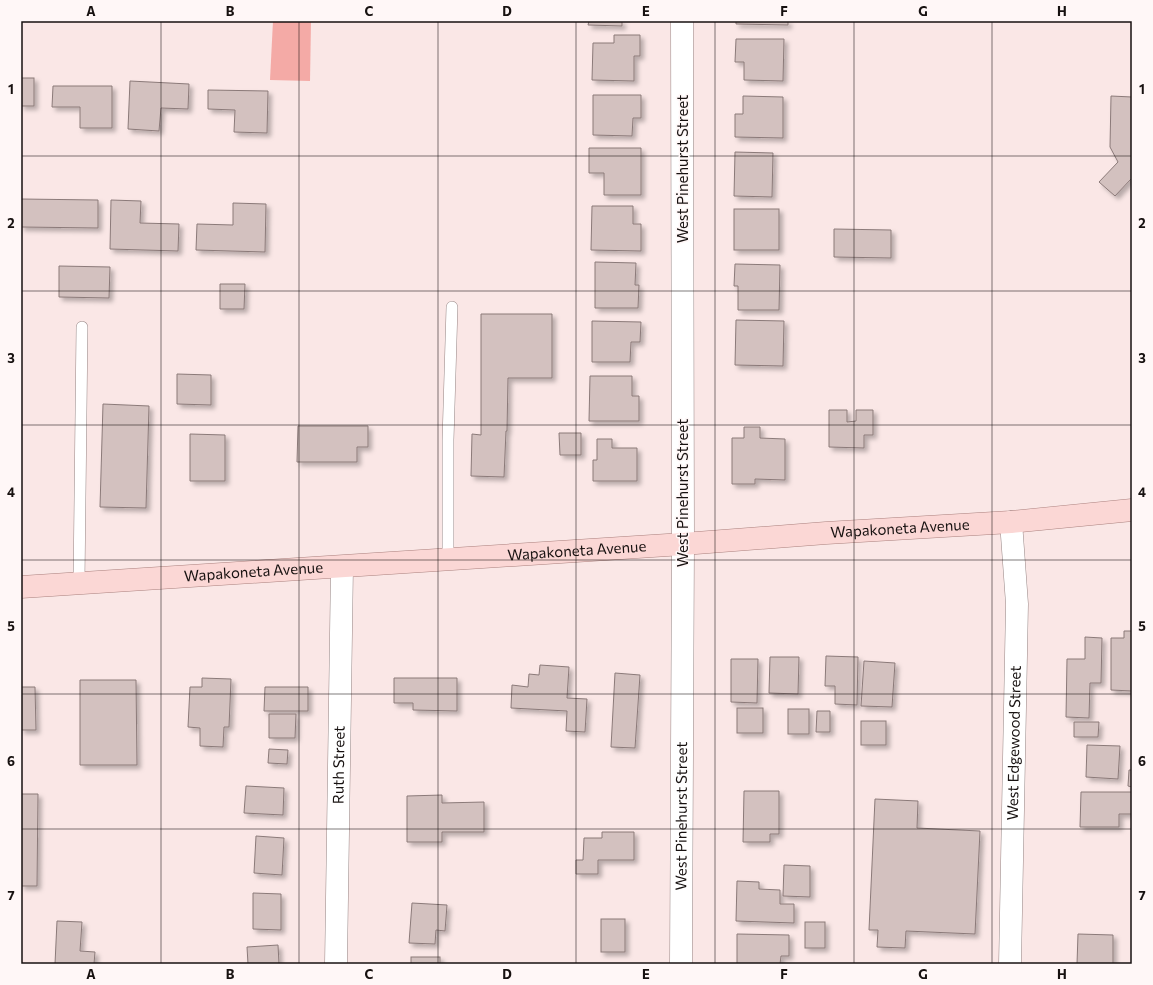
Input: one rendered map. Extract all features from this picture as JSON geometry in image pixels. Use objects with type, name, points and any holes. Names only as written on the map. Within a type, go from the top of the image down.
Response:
[{"type":"main road","name":"Wapakoneta Avenue","points":[[21,587],[1011,522],[1132,510]]},
{"type":"street","name":"West Pinehurst Street","points":[[681,964],[684,544],[682,21]]},
{"type":"street","name":"West Edgewood Street","points":[[1010,964],[1017,604],[1011,522]]},
{"type":"street","name":"Ruth Street","points":[[336,964],[342,567]]},
{"type":"lane","points":[[448,559],[448,440],[452,307]]},
{"type":"lane","points":[[79,583],[82,327]]},
{"type":"shaded area","points":[[273,21],[311,21],[310,81],[270,80]]},
{"type":"building","points":[[589,21],[622,21],[622,26],[588,25]]},
{"type":"building","points":[[736,21],[788,21],[788,25],[736,24]]},
{"type":"building","points":[[614,35],[640,35],[640,56],[634,56],[634,81],[592,80],[593,43],[614,43]]},
{"type":"building","points":[[736,39],[784,39],[783,81],[744,80],[744,62],[735,62]]},
{"type":"building","points":[[21,78],[34,78],[34,106],[21,106]]},
{"type":"building","points":[[130,81],[189,84],[188,109],[161,108],[159,131],[128,129]]},
{"type":"building","points":[[53,86],[112,86],[112,128],[80,128],[80,107],[52,107]]},
{"type":"building","points":[[208,90],[268,91],[267,133],[234,132],[235,110],[208,109]]},
{"type":"building","points":[[593,95],[641,95],[641,118],[633,118],[632,136],[593,135]]},
{"type":"building","points":[[743,96],[783,97],[783,138],[735,137],[735,114],[743,114]]},
{"type":"building","points":[[1111,96],[1132,97],[1132,181],[1131,179],[1115,196],[1099,182],[1118,162],[1110,147]]},
{"type":"building","points":[[589,148],[641,148],[641,195],[604,195],[604,173],[589,173]]},
{"type":"building","points":[[735,152],[773,153],[772,197],[734,196]]},
{"type":"building","points":[[21,199],[98,200],[98,228],[21,227]]},
{"type":"building","points":[[111,200],[141,201],[140,223],[179,224],[178,251],[110,249]]},
{"type":"building","points":[[233,203],[266,204],[265,252],[196,250],[197,224],[233,225]]},
{"type":"building","points":[[592,206],[633,206],[633,224],[641,224],[641,251],[591,250]]},
{"type":"building","points":[[734,209],[779,209],[779,250],[734,250]]},
{"type":"building","points":[[834,229],[891,230],[891,258],[834,257]]},
{"type":"building","points":[[595,262],[636,263],[635,285],[639,285],[638,308],[595,308]]},
{"type":"building","points":[[735,264],[780,265],[779,310],[738,310],[738,286],[734,286]]},
{"type":"building","points":[[59,266],[110,267],[109,298],[59,297]]},
{"type":"building","points":[[220,284],[245,284],[244,309],[220,309]]},
{"type":"building","points":[[481,314],[552,314],[552,378],[508,378],[504,477],[471,476],[472,434],[481,435]]},
{"type":"building","points":[[736,320],[784,321],[783,366],[735,365]]},
{"type":"building","points":[[592,321],[641,322],[640,342],[631,342],[630,362],[592,362]]},
{"type":"building","points":[[177,374],[211,375],[211,405],[177,404]]},
{"type":"building","points":[[590,376],[632,376],[632,396],[639,396],[639,421],[589,421]]},
{"type":"building","points":[[103,404],[149,406],[146,508],[100,507]]},
{"type":"building","points":[[829,410],[847,410],[847,422],[856,421],[856,410],[873,410],[873,435],[864,435],[864,448],[829,447]]},
{"type":"building","points":[[298,426],[368,426],[368,447],[357,447],[357,462],[297,462]]},
{"type":"building","points":[[744,427],[760,427],[760,438],[785,439],[785,480],[755,479],[755,484],[732,484],[732,438],[744,438]]},
{"type":"building","points":[[559,433],[581,433],[581,455],[560,455]]},
{"type":"building","points":[[190,434],[225,435],[225,481],[190,481]]},
{"type":"building","points":[[597,439],[612,439],[612,448],[637,448],[637,481],[593,481],[593,460],[597,460]]},
{"type":"building","points":[[1124,631],[1132,631],[1132,691],[1111,690],[1111,638],[1124,638]]},
{"type":"building","points":[[1085,637],[1102,638],[1101,683],[1090,683],[1089,718],[1066,717],[1067,659],[1085,659]]},
{"type":"building","points":[[826,656],[858,657],[857,705],[835,704],[835,686],[825,686]]},
{"type":"building","points":[[770,657],[799,657],[798,694],[769,693]]},
{"type":"building","points":[[731,659],[758,659],[757,703],[731,702]]},
{"type":"building","points":[[864,661],[895,663],[892,707],[861,706]]},
{"type":"building","points":[[540,665],[569,667],[567,698],[587,699],[585,732],[566,731],[567,711],[511,708],[512,685],[528,687],[529,674],[539,675]]},
{"type":"building","points":[[615,673],[640,675],[635,748],[611,747]]},
{"type":"building","points":[[202,678],[231,679],[229,727],[224,727],[223,747],[200,746],[200,728],[188,727],[190,687],[202,687]]},
{"type":"building","points":[[394,678],[457,678],[457,711],[413,710],[413,703],[394,703]]},
{"type":"building","points":[[80,680],[136,680],[137,765],[80,765]]},
{"type":"building","points":[[21,687],[35,687],[36,730],[21,730]]},
{"type":"building","points":[[265,687],[308,687],[308,711],[264,711]]},
{"type":"building","points":[[737,708],[763,708],[763,733],[737,733]]},
{"type":"building","points":[[788,709],[809,709],[809,734],[788,734]]},
{"type":"building","points":[[817,711],[830,711],[830,732],[816,732]]},
{"type":"building","points":[[269,714],[296,714],[295,738],[269,738]]},
{"type":"building","points":[[861,721],[886,721],[886,745],[861,745]]},
{"type":"building","points":[[1074,722],[1099,722],[1098,737],[1074,737]]},
{"type":"building","points":[[1087,745],[1120,746],[1118,779],[1086,777]]},
{"type":"building","points":[[269,749],[288,750],[287,764],[268,763]]},
{"type":"building","points":[[1129,770],[1132,770],[1132,787],[1128,786]]},
{"type":"building","points":[[246,786],[284,788],[283,815],[244,813]]},
{"type":"building","points":[[744,791],[779,791],[779,834],[770,834],[770,842],[743,842]]},
{"type":"building","points":[[1081,792],[1132,792],[1132,814],[1119,814],[1119,827],[1080,827]]},
{"type":"building","points":[[21,794],[38,794],[37,886],[21,886]]},
{"type":"building","points":[[442,795],[442,803],[484,802],[484,832],[442,832],[442,842],[407,842],[407,796]]},
{"type":"building","points":[[875,799],[918,801],[917,828],[980,831],[975,934],[906,931],[905,948],[877,947],[878,930],[869,930]]},
{"type":"building","points":[[602,832],[634,832],[634,860],[598,860],[598,874],[576,874],[576,860],[583,860],[584,838],[602,838]]},
{"type":"building","points":[[256,836],[284,838],[282,875],[254,873]]},
{"type":"building","points":[[784,865],[810,866],[810,897],[783,896]]},
{"type":"building","points":[[737,881],[759,882],[759,889],[780,890],[780,904],[794,904],[794,923],[736,921]]},
{"type":"building","points":[[253,893],[281,894],[281,930],[253,929]]},
{"type":"building","points":[[412,903],[447,905],[445,931],[436,930],[435,944],[409,943]]},
{"type":"building","points":[[601,919],[625,919],[625,952],[601,952]]},
{"type":"building","points":[[57,921],[82,922],[80,951],[95,952],[94,964],[55,964]]},
{"type":"building","points":[[805,922],[825,922],[825,948],[805,948]]},
{"type":"building","points":[[737,934],[789,935],[789,956],[781,956],[780,964],[737,964]]},
{"type":"building","points":[[1078,934],[1113,935],[1113,964],[1077,964]]},
{"type":"building","points":[[278,945],[279,964],[248,964],[247,947]]},
{"type":"building","points":[[411,957],[440,957],[440,964],[411,964]]}]
